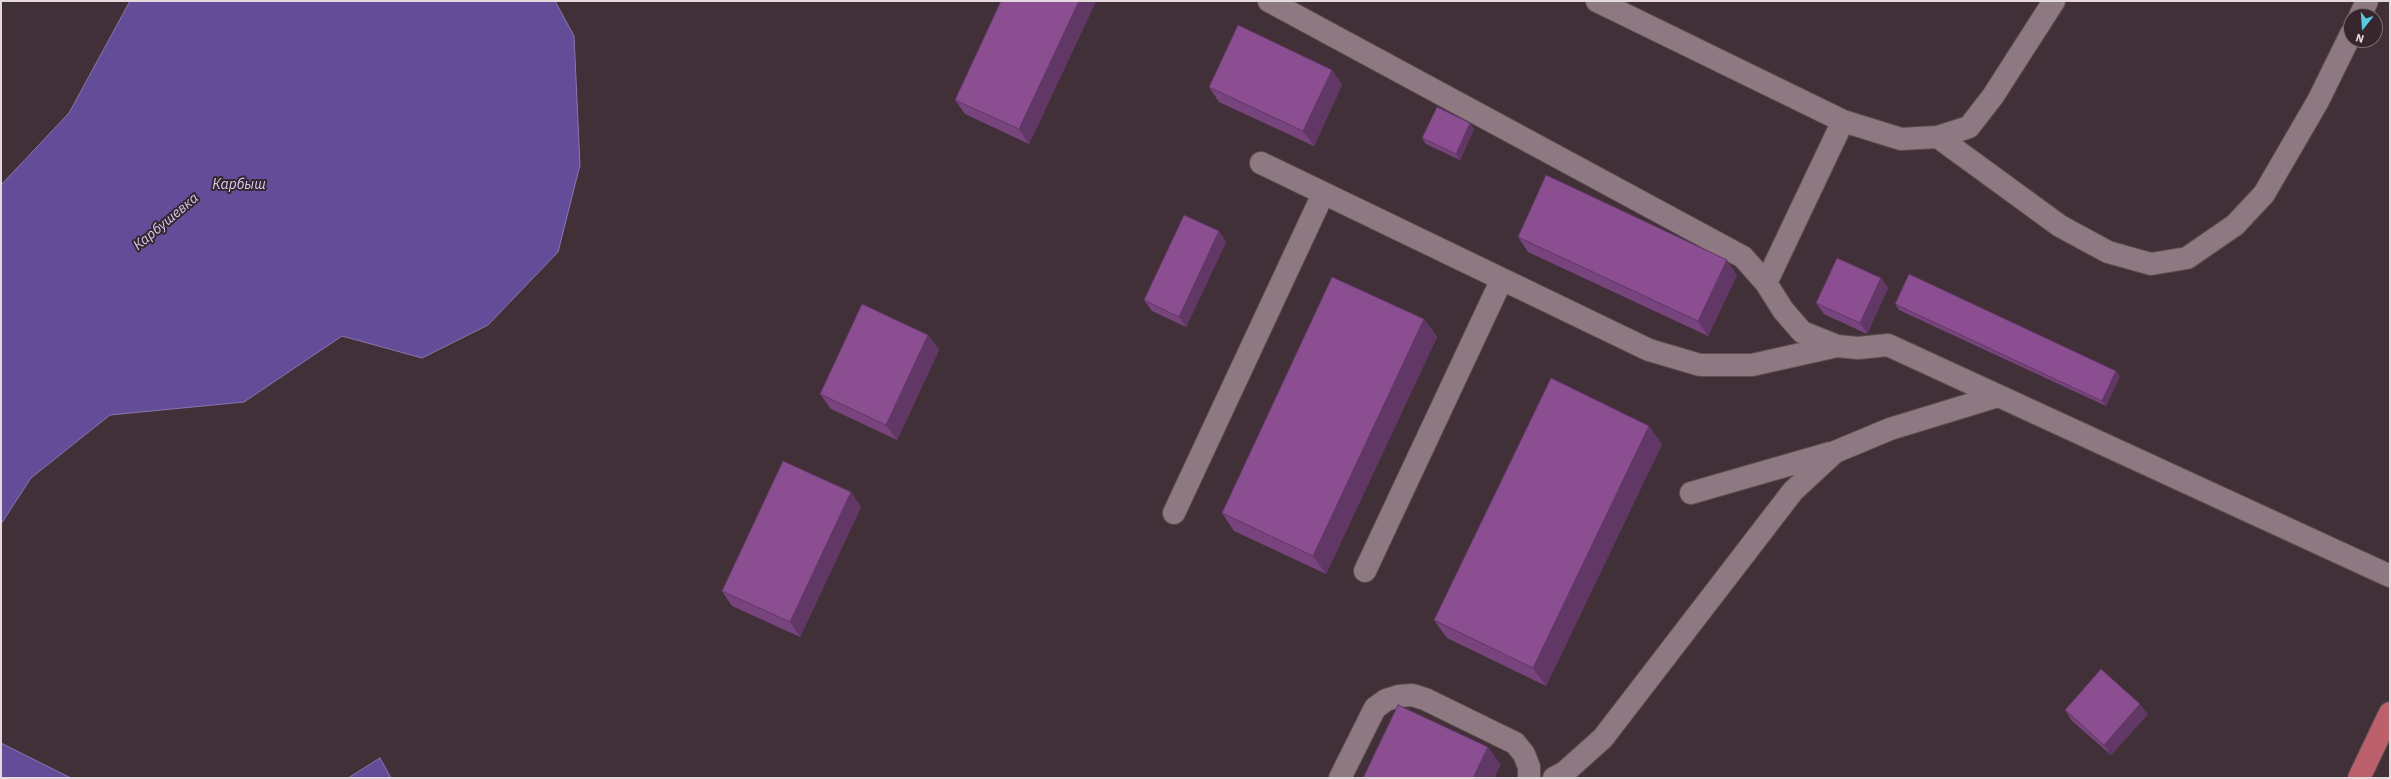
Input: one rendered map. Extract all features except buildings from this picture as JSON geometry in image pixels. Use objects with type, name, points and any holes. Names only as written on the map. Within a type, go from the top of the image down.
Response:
[{"type":"main road","points":[[2359,778],[2390,713]]},
{"type":"lane","points":[[1269,1],[1743,257],[1766,283],[1784,310],[1802,332],[1837,346],[1858,348],[1888,346],[2390,576]]},
{"type":"lane","points":[[1597,1],[1843,121],[1901,138],[1938,137],[1969,127],[1993,96],[2054,1]]},
{"type":"lane","points":[[1938,137],[2060,226],[2108,252],[2151,264],[2187,258],[2235,225],[2264,194],[2318,101],[2344,48]]},
{"type":"lane","points":[[1766,283],[1843,121]]},
{"type":"lane","points":[[1261,163],[1501,281],[1649,350],[1700,365],[1752,364],[1837,346]]},
{"type":"lane","points":[[1174,513],[1323,194]]},
{"type":"lane","points":[[1365,571],[1501,281]]},
{"type":"lane","points":[[1691,493],[1835,452],[1890,429],[1998,396]]},
{"type":"lane","points":[[1554,778],[1565,772],[1603,738],[1793,491],[1835,452]]},
{"type":"lane","points":[[1340,778],[1376,708],[1386,700],[1399,696],[1412,695],[1425,699],[1516,743],[1524,754],[1528,767],[1529,778]]},
{"type":"water","name":"Карбыш","points":[[130,1],[555,1],[574,36],[580,165],[558,252],[488,325],[422,358],[342,336],[244,402],[110,415],[31,478],[1,524],[1,185],[69,113]]},
{"type":"water","points":[[1,743],[71,778],[1,778]]},
{"type":"water","points":[[380,758],[391,778],[348,778]]},
{"type":"water label","name":"Карбушевка","points":[[166,222]]}]
